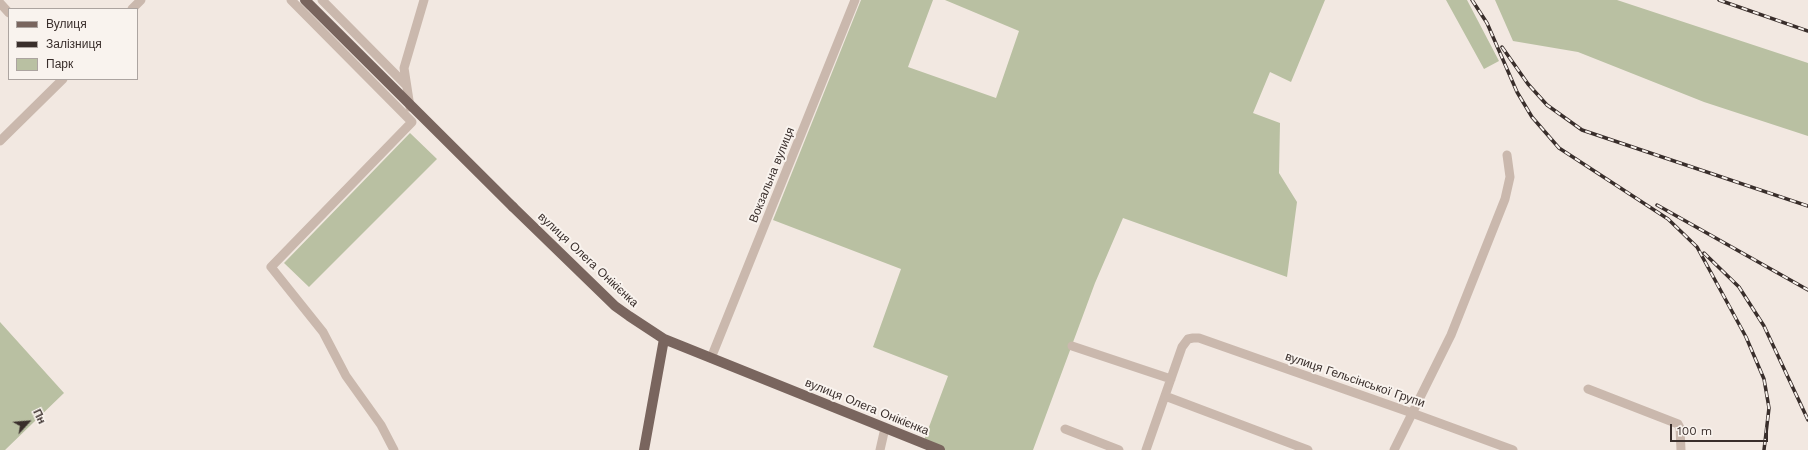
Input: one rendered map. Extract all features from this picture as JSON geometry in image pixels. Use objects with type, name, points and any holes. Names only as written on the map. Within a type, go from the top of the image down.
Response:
[{"type":"main road","name":"вулиця Олега Онікієнка","points":[[305,0],[513,207],[615,306],[629,316],[664,339],[940,450]]},
{"type":"main road","points":[[644,450],[664,339]]},
{"type":"street","points":[[133,8],[140,0]]},
{"type":"street","points":[[291,0],[412,122]]},
{"type":"street","points":[[322,0],[406,84]]},
{"type":"street","points":[[412,122],[404,68],[424,0]]},
{"type":"street","name":"Вокзальна вулиця","points":[[711,358],[855,0]]},
{"type":"street","points":[[0,3],[8,12]]},
{"type":"street","points":[[0,141],[62,80]]},
{"type":"street","points":[[394,450],[381,425],[346,376],[323,332],[271,267],[412,122]]},
{"type":"street","points":[[1394,450],[1451,335],[1505,199],[1510,177],[1507,155]]},
{"type":"street","name":"вулиця Гельсінської Групи","points":[[1171,379],[1182,347],[1188,339],[1199,338],[1513,450]]},
{"type":"street","points":[[1072,346],[1171,379],[1146,450]]},
{"type":"street","points":[[1588,389],[1678,424],[1680,428],[1681,450]]},
{"type":"street","points":[[1165,396],[1308,450]]},
{"type":"street","points":[[880,450],[885,428]]},
{"type":"street","points":[[1065,429],[1119,450]]},
{"type":"green space","points":[[861,0],[933,0],[908,67],[996,98],[1019,31],[945,0],[1325,0],[1291,82],[1270,72],[1253,113],[1280,123],[1279,173],[1297,202],[1287,277],[1123,218],[1095,283],[1033,450],[940,450],[923,443],[948,376],[873,347],[901,269],[773,220]]},
{"type":"green space","points":[[1446,0],[1467,0],[1499,61],[1484,69]]},
{"type":"green space","points":[[1495,0],[1617,0],[1808,63],[1808,136],[1704,102],[1578,52],[1513,41]]},
{"type":"green space","points":[[410,133],[437,159],[309,287],[284,263]]},
{"type":"green space","points":[[0,322],[64,393],[5,450],[0,450]]},
{"type":"railway","points":[[1472,0],[1487,23],[1517,92],[1532,117],[1559,148],[1668,219],[1697,247],[1746,337],[1764,379],[1769,408],[1764,450]]},
{"type":"railway","points":[[1719,0],[1808,31]]},
{"type":"railway","points":[[1502,47],[1528,84],[1547,105],[1582,130],[1808,206]]},
{"type":"railway","points":[[1657,205],[1808,290]]},
{"type":"railway","points":[[1704,253],[1739,287],[1764,326],[1808,420]]}]
